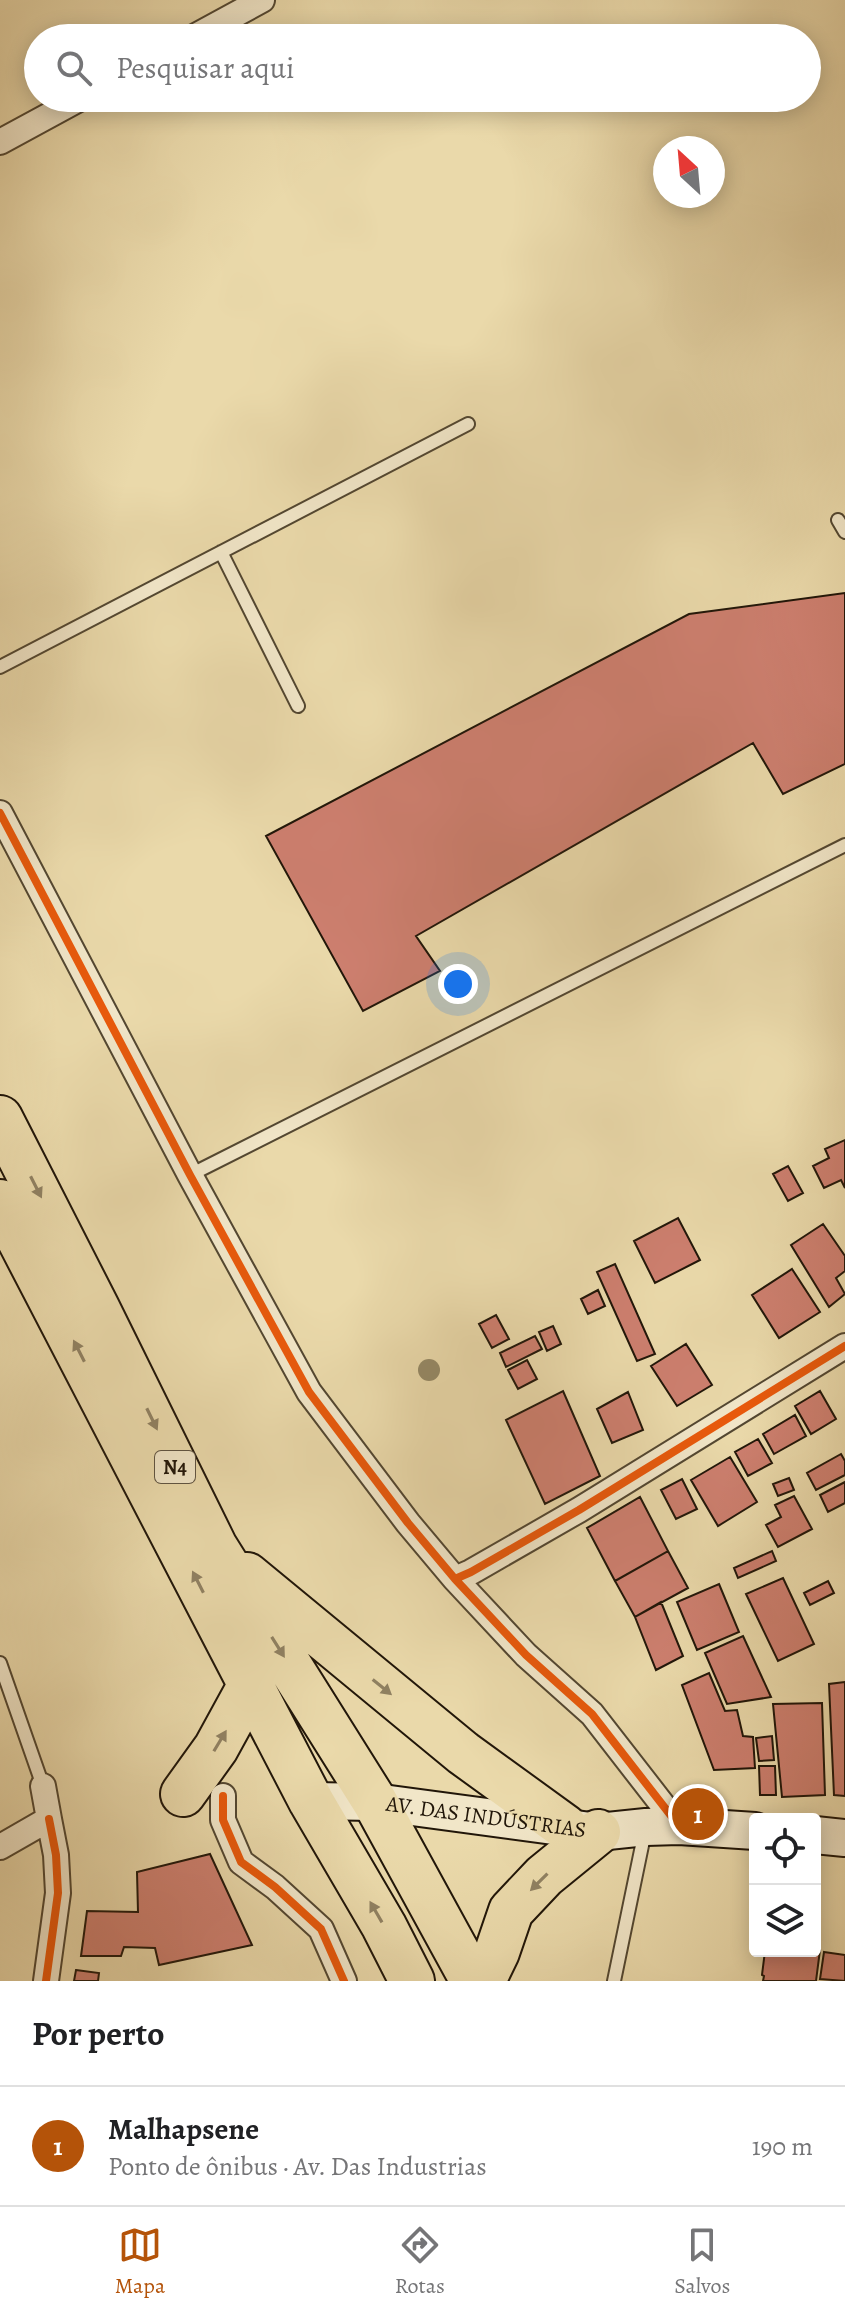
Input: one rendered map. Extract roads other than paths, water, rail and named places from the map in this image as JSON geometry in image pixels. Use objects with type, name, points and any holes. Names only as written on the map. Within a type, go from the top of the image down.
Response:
[{"type":"highway","name":"N4","points":[[0,1118],[215,1547],[375,1802],[473,1981]]},
{"type":"highway","name":"N4","points":[[0,1202],[311,1801],[384,1926],[412,1981]]},
{"type":"highway","points":[[215,1547],[463,1753],[582,1829],[511,1911],[483,1981]]},
{"type":"highway","points":[[203,1795],[216,1748],[251,1684]]},
{"type":"main road","points":[[311,1801],[375,1802]]},
{"type":"main road","name":"AV. DAS INDÚSTRIAS","points":[[375,1802],[582,1829],[678,1827],[749,1831]]},
{"type":"main road","points":[[821,1836],[845,1838]]},
{"type":"street","points":[[218,24],[262,0]]},
{"type":"street","points":[[0,142],[55,112]]},
{"type":"street","points":[[0,813],[190,1175],[309,1392],[408,1523],[455,1579],[526,1655],[592,1714],[678,1827]]},
{"type":"street","points":[[455,1579],[579,1510],[845,1346]]},
{"type":"street","points":[[43,1786],[56,1855],[58,1893],[46,1981]]},
{"type":"street","points":[[203,1795],[223,1820],[241,1862],[275,1887],[321,1929],[344,1981]]},
{"type":"street","points":[[0,1847],[49,1819]]},
{"type":"lane","points":[[0,667],[468,424]]},
{"type":"lane","points":[[838,520],[845,532]]},
{"type":"lane","points":[[221,552],[298,706]]},
{"type":"lane","points":[[190,1175],[845,845]]},
{"type":"lane","points":[[0,1663],[43,1786]]},
{"type":"lane","points":[[614,1981],[678,1827]]},
{"type":"place","name":"Malhapsene","points":[[698,1814]]}]
